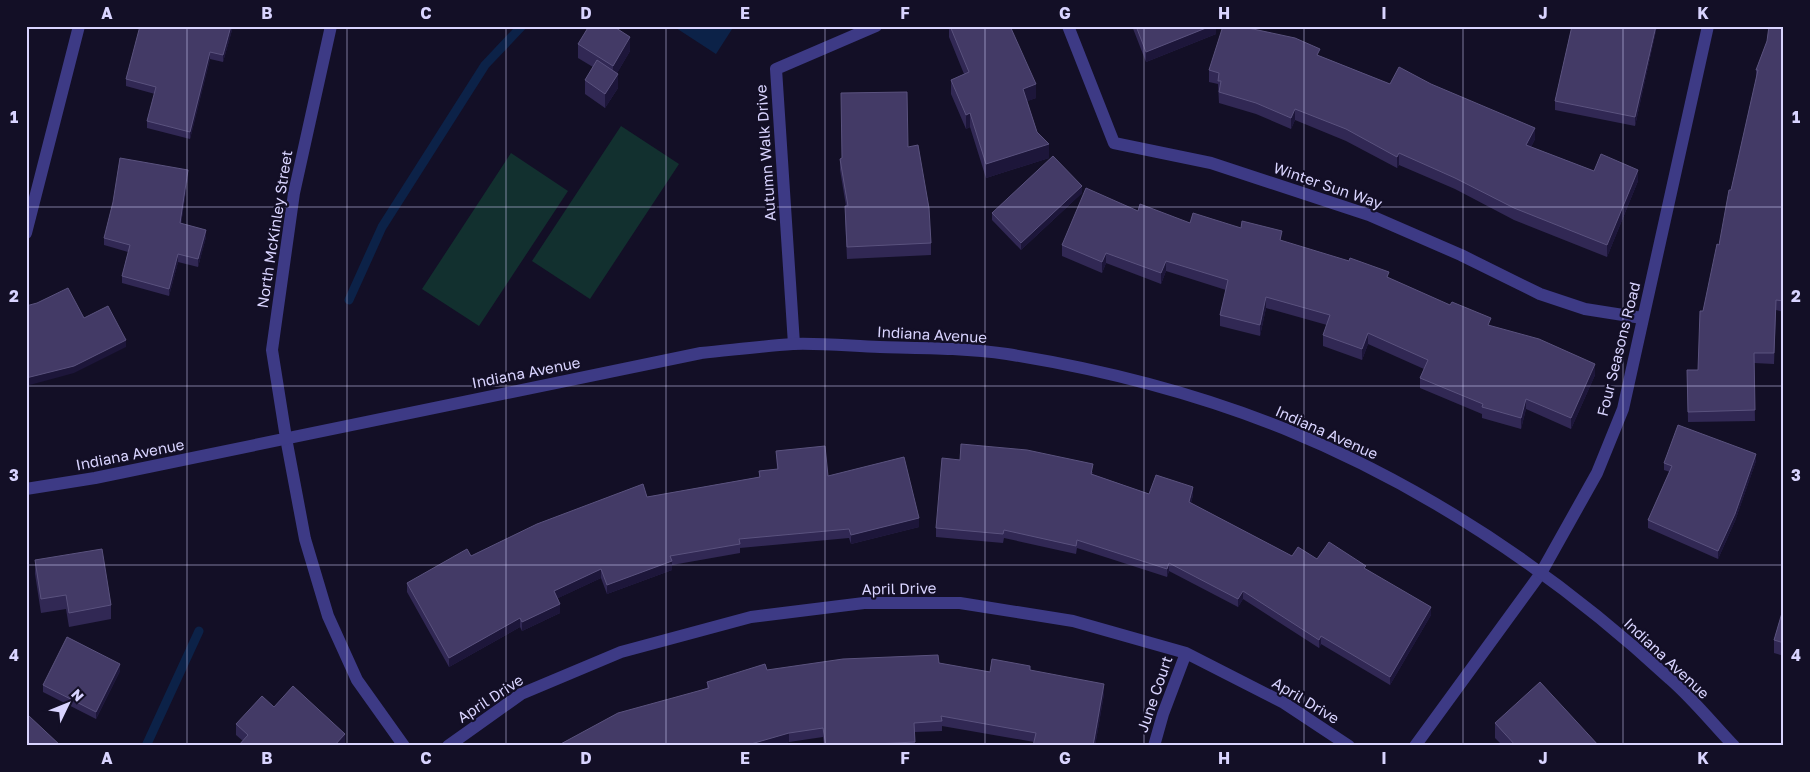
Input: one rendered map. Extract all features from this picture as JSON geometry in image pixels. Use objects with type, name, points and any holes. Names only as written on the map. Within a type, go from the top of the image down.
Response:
[{"type":"street","points":[[27,233],[79,26]]},
{"type":"street","name":"North McKinley Street","points":[[331,26],[294,193],[272,350],[305,539],[328,616],[358,680],[404,746]]},
{"type":"street","name":"Autumn Walk Drive","points":[[794,344],[776,69],[876,26]]},
{"type":"street","name":"Winter Sun Way","points":[[1068,26],[1114,143],[1211,163],[1369,214],[1461,255],[1540,294],[1585,309],[1642,318]]},
{"type":"street","name":"Four Seasons Road","points":[[1415,746],[1542,573],[1601,464],[1622,409],[1708,26]]},
{"type":"street","name":"Indiana Avenue","points":[[26,489],[95,478],[701,353],[794,344],[911,348],[1004,354],[1097,371],[1186,394],[1285,429],[1383,475],[1467,523],[1542,573],[1600,618],[1672,680],[1734,746]]},
{"type":"street","name":"April Drive","points":[[448,746],[521,694],[621,652],[751,617],[854,604],[960,603],[1073,621],[1186,653],[1284,703],[1349,746]]},
{"type":"street","name":"June Court","points":[[1154,746],[1163,714],[1186,653]]},
{"type":"green space","points":[[621,126],[679,164],[590,299],[532,261]]},
{"type":"green space","points":[[511,153],[568,191],[479,326],[422,289]]},
{"type":"water","points":[[673,26],[734,26],[716,54]]},
{"type":"building","points":[[140,26],[231,26],[223,55],[210,52],[190,132],[147,121],[156,87],[126,79]]},
{"type":"building","points":[[589,26],[613,26],[630,37],[613,66],[578,44]]},
{"type":"building","points":[[950,26],[1010,26],[1036,84],[1023,89],[1037,132],[1049,144],[986,164],[970,113],[966,115],[951,80],[969,72]]},
{"type":"building","points":[[1136,26],[1211,26],[1146,52]]},
{"type":"building","points":[[1223,26],[1239,26],[1295,38],[1320,49],[1317,55],[1390,84],[1399,67],[1431,84],[1535,128],[1526,145],[1594,171],[1601,154],[1638,170],[1607,245],[1514,208],[1455,178],[1399,153],[1397,157],[1346,129],[1295,109],[1291,118],[1256,103],[1219,92],[1221,81],[1218,81],[1219,73],[1209,70]]},
{"type":"building","points":[[1572,26],[1656,26],[1635,117],[1555,101]]},
{"type":"building","points":[[1769,26],[1784,26],[1784,301],[1776,300],[1774,353],[1754,353],[1755,410],[1688,412],[1687,370],[1698,370],[1700,311],[1703,311],[1717,244],[1719,245],[1729,190],[1731,190],[1758,70],[1756,70],[1767,41]]},
{"type":"building","points":[[597,60],[618,74],[605,94],[585,80]]},
{"type":"building","points":[[907,92],[908,147],[918,145],[929,208],[931,243],[847,247],[845,206],[848,206],[840,159],[842,158],[841,93]]},
{"type":"building","points":[[1053,156],[1082,186],[1021,243],[992,213]]},
{"type":"building","points":[[120,158],[188,170],[180,223],[206,230],[198,259],[178,254],[169,289],[122,276],[130,245],[104,238],[113,202]]},
{"type":"building","points":[[1086,188],[1138,211],[1140,204],[1190,223],[1193,213],[1241,228],[1242,221],[1282,231],[1280,240],[1349,261],[1350,258],[1389,272],[1387,277],[1450,305],[1452,302],[1491,318],[1488,325],[1539,339],[1595,364],[1571,418],[1526,399],[1521,418],[1482,407],[1483,404],[1420,378],[1428,360],[1368,333],[1362,349],[1323,335],[1330,315],[1266,297],[1260,325],[1220,315],[1228,280],[1166,261],[1161,273],[1106,253],[1102,262],[1062,245]]},
{"type":"building","points":[[68,288],[84,318],[108,306],[126,340],[74,366],[26,378],[26,306],[37,303]]},
{"type":"building","points":[[1678,425],[1756,454],[1735,514],[1718,551],[1648,520],[1672,466],[1664,463]]},
{"type":"building","points":[[961,444],[1027,450],[1093,464],[1091,474],[1149,494],[1156,475],[1193,487],[1189,502],[1292,556],[1298,547],[1317,559],[1329,542],[1366,566],[1364,568],[1431,607],[1390,677],[1321,636],[1319,640],[1243,591],[1238,599],[1169,563],[1167,569],[1077,540],[1076,546],[1004,530],[1003,534],[936,528],[942,458],[960,460]]},
{"type":"building","points":[[825,446],[828,476],[904,457],[919,518],[851,535],[849,529],[739,539],[740,544],[670,556],[672,561],[607,585],[601,569],[554,591],[560,604],[522,622],[520,618],[449,658],[407,583],[467,549],[471,556],[537,524],[643,484],[647,497],[760,477],[759,471],[778,469],[776,451]]},
{"type":"building","points":[[102,549],[111,605],[69,613],[66,595],[41,599],[35,560]]},
{"type":"building","points":[[1784,606],[1784,643],[1774,640]]},
{"type":"building","points":[[67,637],[120,664],[96,712],[43,685]]},
{"type":"building","points":[[938,655],[939,663],[990,672],[992,659],[1030,666],[1030,670],[1104,684],[1093,746],[1033,746],[1036,733],[941,716],[942,721],[914,723],[915,742],[826,746],[823,728],[789,733],[744,746],[557,746],[618,713],[709,688],[707,682],[765,664],[767,670],[843,659]]},
{"type":"building","points":[[1540,682],[1599,746],[1516,746],[1495,723]]},
{"type":"building","points":[[293,686],[345,734],[334,746],[238,746],[248,735],[236,724],[262,696],[274,707]]},
{"type":"building","points":[[29,716],[61,746],[26,746],[26,719]]},
{"type":"waterway","points":[[349,300],[382,227],[485,65],[522,26]]},
{"type":"waterway","points":[[146,746],[199,631]]}]
